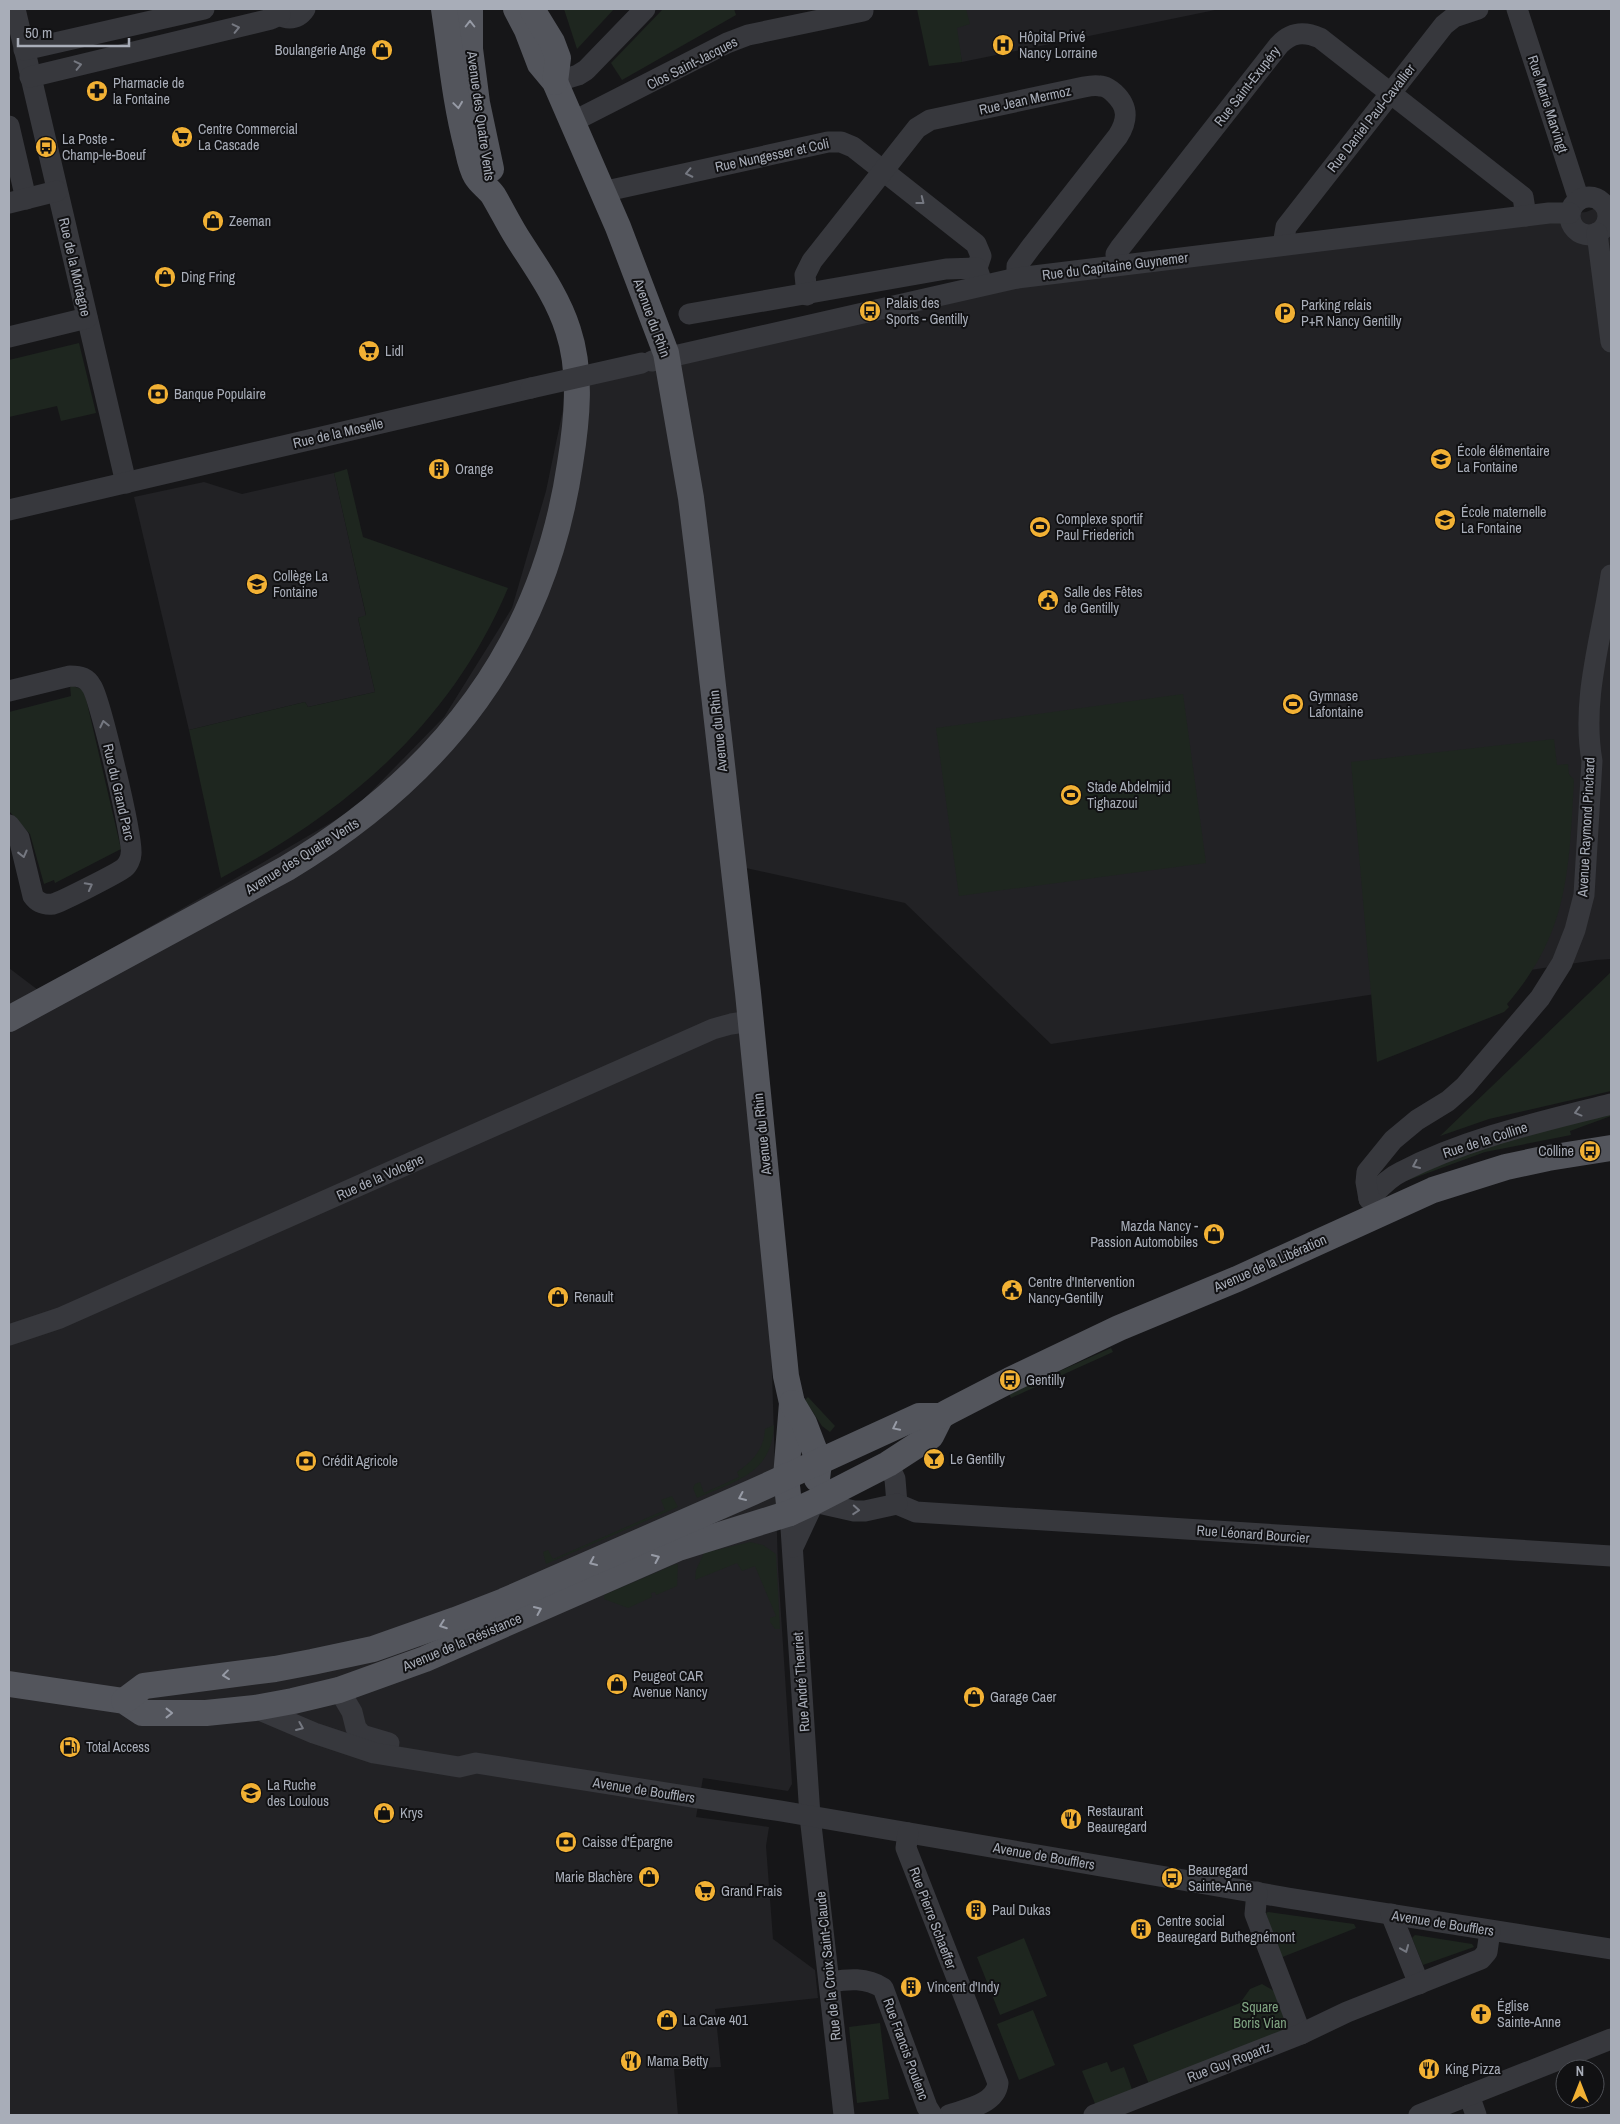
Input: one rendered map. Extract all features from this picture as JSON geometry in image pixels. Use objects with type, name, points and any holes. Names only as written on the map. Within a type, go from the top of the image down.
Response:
[{"type":"main road","name":"Avenue des Quatre Vents","points":[[9,1019],[307,856],[354,824],[394,792],[442,743],[478,698],[506,653],[534,596],[548,560],[561,516],[574,438],[575,366],[569,332],[562,310],[501,211],[492,193],[476,177],[463,131],[444,9]]},
{"type":"main road","name":"Avenue des Quatre Vents","points":[[470,9],[470,49],[478,112],[491,167],[492,193]]},
{"type":"main road","name":"Avenue du Rhin","points":[[516,9],[524,23],[540,64],[555,82],[618,227],[652,312],[655,360],[691,498],[750,1022],[785,1363],[798,1413],[819,1462]]},
{"type":"main road","name":"Avenue du Rhin","points":[[532,9],[552,42],[558,58],[555,82]]},
{"type":"main road","name":"Avenue de la Libération","points":[[786,1477],[920,1416],[941,1416],[1118,1328],[1237,1279],[1377,1206],[1433,1190],[1472,1176],[1548,1158],[1611,1148]]},
{"type":"main road","name":"Avenue du Rhin","points":[[786,1477],[798,1413]]},
{"type":"main road","points":[[798,1413],[837,1443],[871,1451],[888,1464]]},
{"type":"main road","points":[[786,1477],[790,1513],[888,1464],[931,1436],[941,1416]]},
{"type":"main road","points":[[814,1502],[819,1462]]},
{"type":"main road","name":"Avenue de la Résistance","points":[[124,1701],[144,1686],[275,1669],[373,1649],[504,1601],[786,1477]]},
{"type":"main road","name":"Avenue de la Résistance","points":[[9,1684],[124,1701],[142,1713],[206,1712],[255,1708],[293,1701],[352,1686],[425,1659],[678,1548],[790,1513]]},
{"type":"main road","points":[[275,1669],[352,1686],[377,1662],[373,1649]]},
{"type":"street","name":"Rue de la Mortagne","points":[[15,9],[18,46],[30,77],[126,483]]},
{"type":"street","points":[[18,46],[204,9]]},
{"type":"street","points":[[30,77],[271,19],[277,12],[285,18],[295,18],[305,9]]},
{"type":"street","points":[[555,82],[578,75],[591,67],[645,9]]},
{"type":"street","name":"Rue Daniel Paul-Cavallier","points":[[1283,245],[1286,227],[1444,25],[1454,17],[1478,9]]},
{"type":"street","name":"Rue Marie Marvingt","points":[[1517,9],[1574,206]]},
{"type":"street","name":"Clos Saint-Jacques","points":[[572,122],[734,40],[851,11]]},
{"type":"street","name":"Rue Saint-Exupéry","points":[[1118,265],[1116,254],[1120,248],[1285,38],[1301,33],[1320,38],[1523,197],[1526,216]]},
{"type":"street","name":"Rue Jean Mermoz","points":[[807,295],[805,275],[812,261],[917,128],[930,120],[1084,87],[1100,86],[1111,90],[1124,104],[1127,115],[1124,126],[1030,247],[1017,266],[1017,278]]},
{"type":"street","points":[[9,126],[17,201],[57,191]]},
{"type":"street","name":"Rue Nungesser et Coli","points":[[602,192],[828,142],[841,142],[853,147],[976,244],[981,256],[980,276]]},
{"type":"street","points":[[1591,196],[1598,198],[1609,206],[1607,223],[1597,233],[1585,235],[1577,231],[1571,223],[1574,206],[1591,196]]},
{"type":"street","name":"Rue du Capitaine Guynemer","points":[[655,360],[980,276],[1017,278],[1526,216],[1574,206]]},
{"type":"street","points":[[1597,233],[1611,342]]},
{"type":"street","points":[[689,314],[807,295],[936,270],[980,276]]},
{"type":"street","points":[[9,337],[87,318]]},
{"type":"street","name":"Rue de la Moselle","points":[[9,510],[655,360]]},
{"type":"street","name":"Avenue Raymond Pinchard","points":[[1377,1206],[1366,1182],[1367,1172],[1393,1140],[1417,1120],[1448,1101],[1465,1086],[1540,998],[1552,981],[1569,947],[1584,895],[1592,760],[1588,740],[1592,680],[1611,575]]},
{"type":"street","name":"Rue du Grand Parc","points":[[9,691],[70,676],[83,678],[93,688],[98,699],[131,847],[129,862],[124,868],[64,900],[45,904],[37,901],[33,896],[19,838],[9,825]]},
{"type":"street","name":"Rue de la Vologne","points":[[9,1335],[60,1318],[713,1029],[731,1024],[750,1022]]},
{"type":"street","name":"Rue de la Colline","points":[[1385,1183],[1400,1172],[1470,1142],[1505,1131],[1611,1104]]},
{"type":"street","points":[[1377,1206],[1385,1183],[1386,1170],[1382,1154]]},
{"type":"street","points":[[814,1502],[854,1511],[897,1504],[895,1479],[888,1464]]},
{"type":"street","name":"Rue André Theuriet","points":[[793,1548],[814,1502]]},
{"type":"street","name":"Rue Léonard Bourcier","points":[[897,1504],[916,1512],[1611,1556]]},
{"type":"street","name":"Rue André Theuriet","points":[[790,1513],[810,1816]]},
{"type":"street","name":"Avenue de Boufflers","points":[[352,1686],[352,1712],[356,1728],[362,1735],[397,1745],[463,1754],[476,1763]]},
{"type":"street","name":"Avenue de Boufflers","points":[[255,1708],[314,1733],[374,1753],[460,1767],[476,1763],[810,1816],[1490,1931],[1611,1949]]},
{"type":"street","name":"Rue de la Croix Saint-Claude","points":[[810,1816],[844,2115]]},
{"type":"street","name":"Rue Pierre Schaeffer","points":[[908,1833],[906,1848],[998,2083],[996,2092],[988,2100],[949,2115]]},
{"type":"street","points":[[1257,1892],[1255,1914],[1301,2034]]},
{"type":"street","points":[[1391,1914],[1419,1984]]},
{"type":"street","name":"Rue Guy Ropartz","points":[[1094,2115],[1301,2034],[1347,2012],[1481,1959],[1487,1952],[1490,1931]]},
{"type":"street","name":"Rue Francis Poulenc","points":[[830,1982],[858,1979],[875,1983],[883,1988],[930,2111]]},
{"type":"street","points":[[1419,2115],[1611,2039]]},
{"type":"street","points":[[1469,2095],[1476,2115]]},
{"type":"shaded area","name":"Hôpital Privé Nancy Lorraine","points":[[951,9],[1220,9],[962,62]]},
{"type":"shaded area","points":[[1611,202],[1611,959],[1051,1044],[905,903],[746,868],[771,1339],[778,1568],[792,1784],[788,1791],[703,1778],[696,1817],[769,1827],[766,1846],[773,1939],[815,1970],[818,1998],[715,2009],[721,2067],[674,2069],[678,2115],[9,2115],[9,968],[38,990],[250,870],[354,809],[444,717],[512,608],[546,491],[566,395],[671,351],[1013,270],[1586,212]]},
{"type":"shaded area","name":"Collège La Fontaine","points":[[334,473],[366,616],[358,618],[375,692],[308,707],[305,702],[189,730],[134,497],[204,482],[242,494]]},
{"type":"green space","points":[[564,9],[614,9],[577,49]]},
{"type":"green space","points":[[663,9],[734,9],[736,15],[622,80],[611,63]]},
{"type":"green space","points":[[917,9],[966,9],[970,24],[957,28],[962,62],[929,66]]},
{"type":"green space","points":[[79,343],[96,413],[61,421],[57,406],[9,417],[9,360]]},
{"type":"green space","points":[[347,469],[363,537],[508,588],[485,636],[457,681],[426,721],[391,758],[353,792],[311,823],[267,852],[221,878],[189,730],[305,702],[308,707],[375,692],[358,618],[366,615],[334,473]]},
{"type":"green space","points":[[70,685],[84,690],[121,849],[55,883],[54,880],[44,884],[30,834],[9,811],[9,712],[71,696]]},
{"type":"green space","name":"Stade Abdelmjid Tighazoui","points":[[1183,694],[1206,863],[959,896],[936,728]]},
{"type":"green space","points":[[1554,739],[1557,765],[1568,764],[1569,774],[1574,780],[1570,843],[1562,899],[1543,952],[1527,978],[1507,1004],[1509,1007],[1504,1012],[1377,1062],[1351,762]]},
{"type":"green space","points":[[1611,972],[1611,1091],[1489,1119],[1440,1136]]},
{"type":"green space","points":[[1611,1111],[1611,1116],[1570,1131],[1571,1135],[1485,1152],[1403,1182],[1464,1153]]},
{"type":"green space","points":[[1111,1348],[1113,1352],[1011,1398],[1009,1394]]},
{"type":"green space","points":[[808,1397],[835,1426],[830,1432],[822,1426],[805,1400]]},
{"type":"green space","points":[[774,1425],[772,1442],[759,1465],[749,1474],[738,1480],[697,1498],[693,1488],[695,1484],[700,1482],[704,1493],[739,1477],[737,1472],[757,1454],[765,1429]]},
{"type":"green space","points":[[672,1496],[678,1507],[546,1564],[543,1552],[548,1550],[553,1559],[665,1510],[661,1500]]},
{"type":"green space","points":[[750,1542],[763,1545],[776,1554],[780,1629],[775,1629],[770,1622],[770,1618],[776,1616],[755,1566],[742,1571],[737,1563],[695,1580],[696,1570],[704,1553]]},
{"type":"green space","points":[[678,1564],[677,1586],[656,1595],[655,1592],[651,1593],[652,1597],[628,1608],[604,1599],[604,1595]]},
{"type":"green space","points":[[1266,1913],[1354,1924],[1356,1928],[1280,1958]]},
{"type":"green space","points":[[1415,1935],[1472,1944],[1474,1947],[1423,1965],[1412,1938]]},
{"type":"green space","points":[[1024,1938],[1047,1996],[1000,2015],[977,1957]]},
{"type":"green space","name":"Square Boris Vian","points":[[1262,1984],[1274,1991],[1288,2029],[1149,2084],[1133,2045],[1240,2003],[1250,1989]]},
{"type":"green space","points":[[1033,2010],[1055,2065],[1019,2080],[997,2024]]},
{"type":"green space","points":[[880,2023],[889,2099],[857,2103],[849,2027]]},
{"type":"green space","points":[[1107,2062],[1111,2072],[1124,2067],[1133,2092],[1096,2106],[1082,2071]]},
{"type":"place","name":"Hôpital Privé Nancy Lorraine","points":[[1003,45]]},
{"type":"place","name":"Boulangerie Ange","points":[[382,50]]},
{"type":"place","name":"Pharmacie de la Fontaine","points":[[97,91]]},
{"type":"place","name":"Centre Commercial La Cascade","points":[[182,137]]},
{"type":"place","name":"La Poste - Champ-le-Boeuf","points":[[46,147]]},
{"type":"place","name":"Zeeman","points":[[213,221]]},
{"type":"place","name":"Ding Fring","points":[[165,277]]},
{"type":"place","name":"Palais des Sports - Gentilly","points":[[870,311]]},
{"type":"place","name":"Parking relais P+R Nancy Gentilly","points":[[1285,313]]},
{"type":"place","name":"Lidl","points":[[369,351]]},
{"type":"place","name":"Banque Populaire","points":[[158,394]]},
{"type":"place","name":"École élémentaire La Fontaine","points":[[1441,459]]},
{"type":"place","name":"Orange","points":[[439,469]]},
{"type":"place","name":"École maternelle La Fontaine","points":[[1445,520]]},
{"type":"place","name":"Complexe sportif Paul Friederich","points":[[1040,527]]},
{"type":"place","name":"Collège La Fontaine","points":[[257,584]]},
{"type":"place","name":"Salle des Fêtes de Gentilly","points":[[1048,600]]},
{"type":"place","name":"Gymnase Lafontaine","points":[[1293,704]]},
{"type":"place","name":"Stade Abdelmjid Tighazoui","points":[[1071,795]]},
{"type":"place","name":"Colline","points":[[1590,1151]]},
{"type":"place","name":"Mazda Nancy - Passion Automobiles","points":[[1214,1234]]},
{"type":"place","name":"Centre d'Intervention Nancy-Gentilly","points":[[1012,1290]]},
{"type":"place","name":"Renault","points":[[558,1297]]},
{"type":"place","name":"Gentilly","points":[[1010,1380]]},
{"type":"place","name":"Le Gentilly","points":[[934,1459]]},
{"type":"place","name":"Crédit Agricole","points":[[306,1461]]},
{"type":"place","name":"Peugeot CAR Avenue Nancy","points":[[617,1684]]},
{"type":"place","name":"Garage Caer","points":[[974,1697]]},
{"type":"place","name":"Total Access","points":[[70,1747]]},
{"type":"place","name":"La Ruche des Loulous","points":[[251,1793]]},
{"type":"place","name":"Krys","points":[[384,1813]]},
{"type":"place","name":"Restaurant Beauregard","points":[[1071,1819]]},
{"type":"place","name":"Caisse d'Épargne","points":[[566,1842]]},
{"type":"place","name":"Marie Blachère","points":[[649,1877]]},
{"type":"place","name":"Beauregard Sainte-Anne","points":[[1172,1878]]},
{"type":"place","name":"Grand Frais","points":[[705,1891]]},
{"type":"place","name":"Paul Dukas","points":[[976,1910]]},
{"type":"place","name":"Centre social Beauregard Buthegnémont","points":[[1141,1929]]},
{"type":"place","name":"Vincent d'Indy","points":[[911,1987]]},
{"type":"place","name":"Église Sainte-Anne","points":[[1481,2014]]},
{"type":"place","name":"La Cave 401","points":[[667,2020]]},
{"type":"place","name":"Mama Betty","points":[[631,2061]]},
{"type":"place","name":"King Pizza","points":[[1429,2069]]}]
